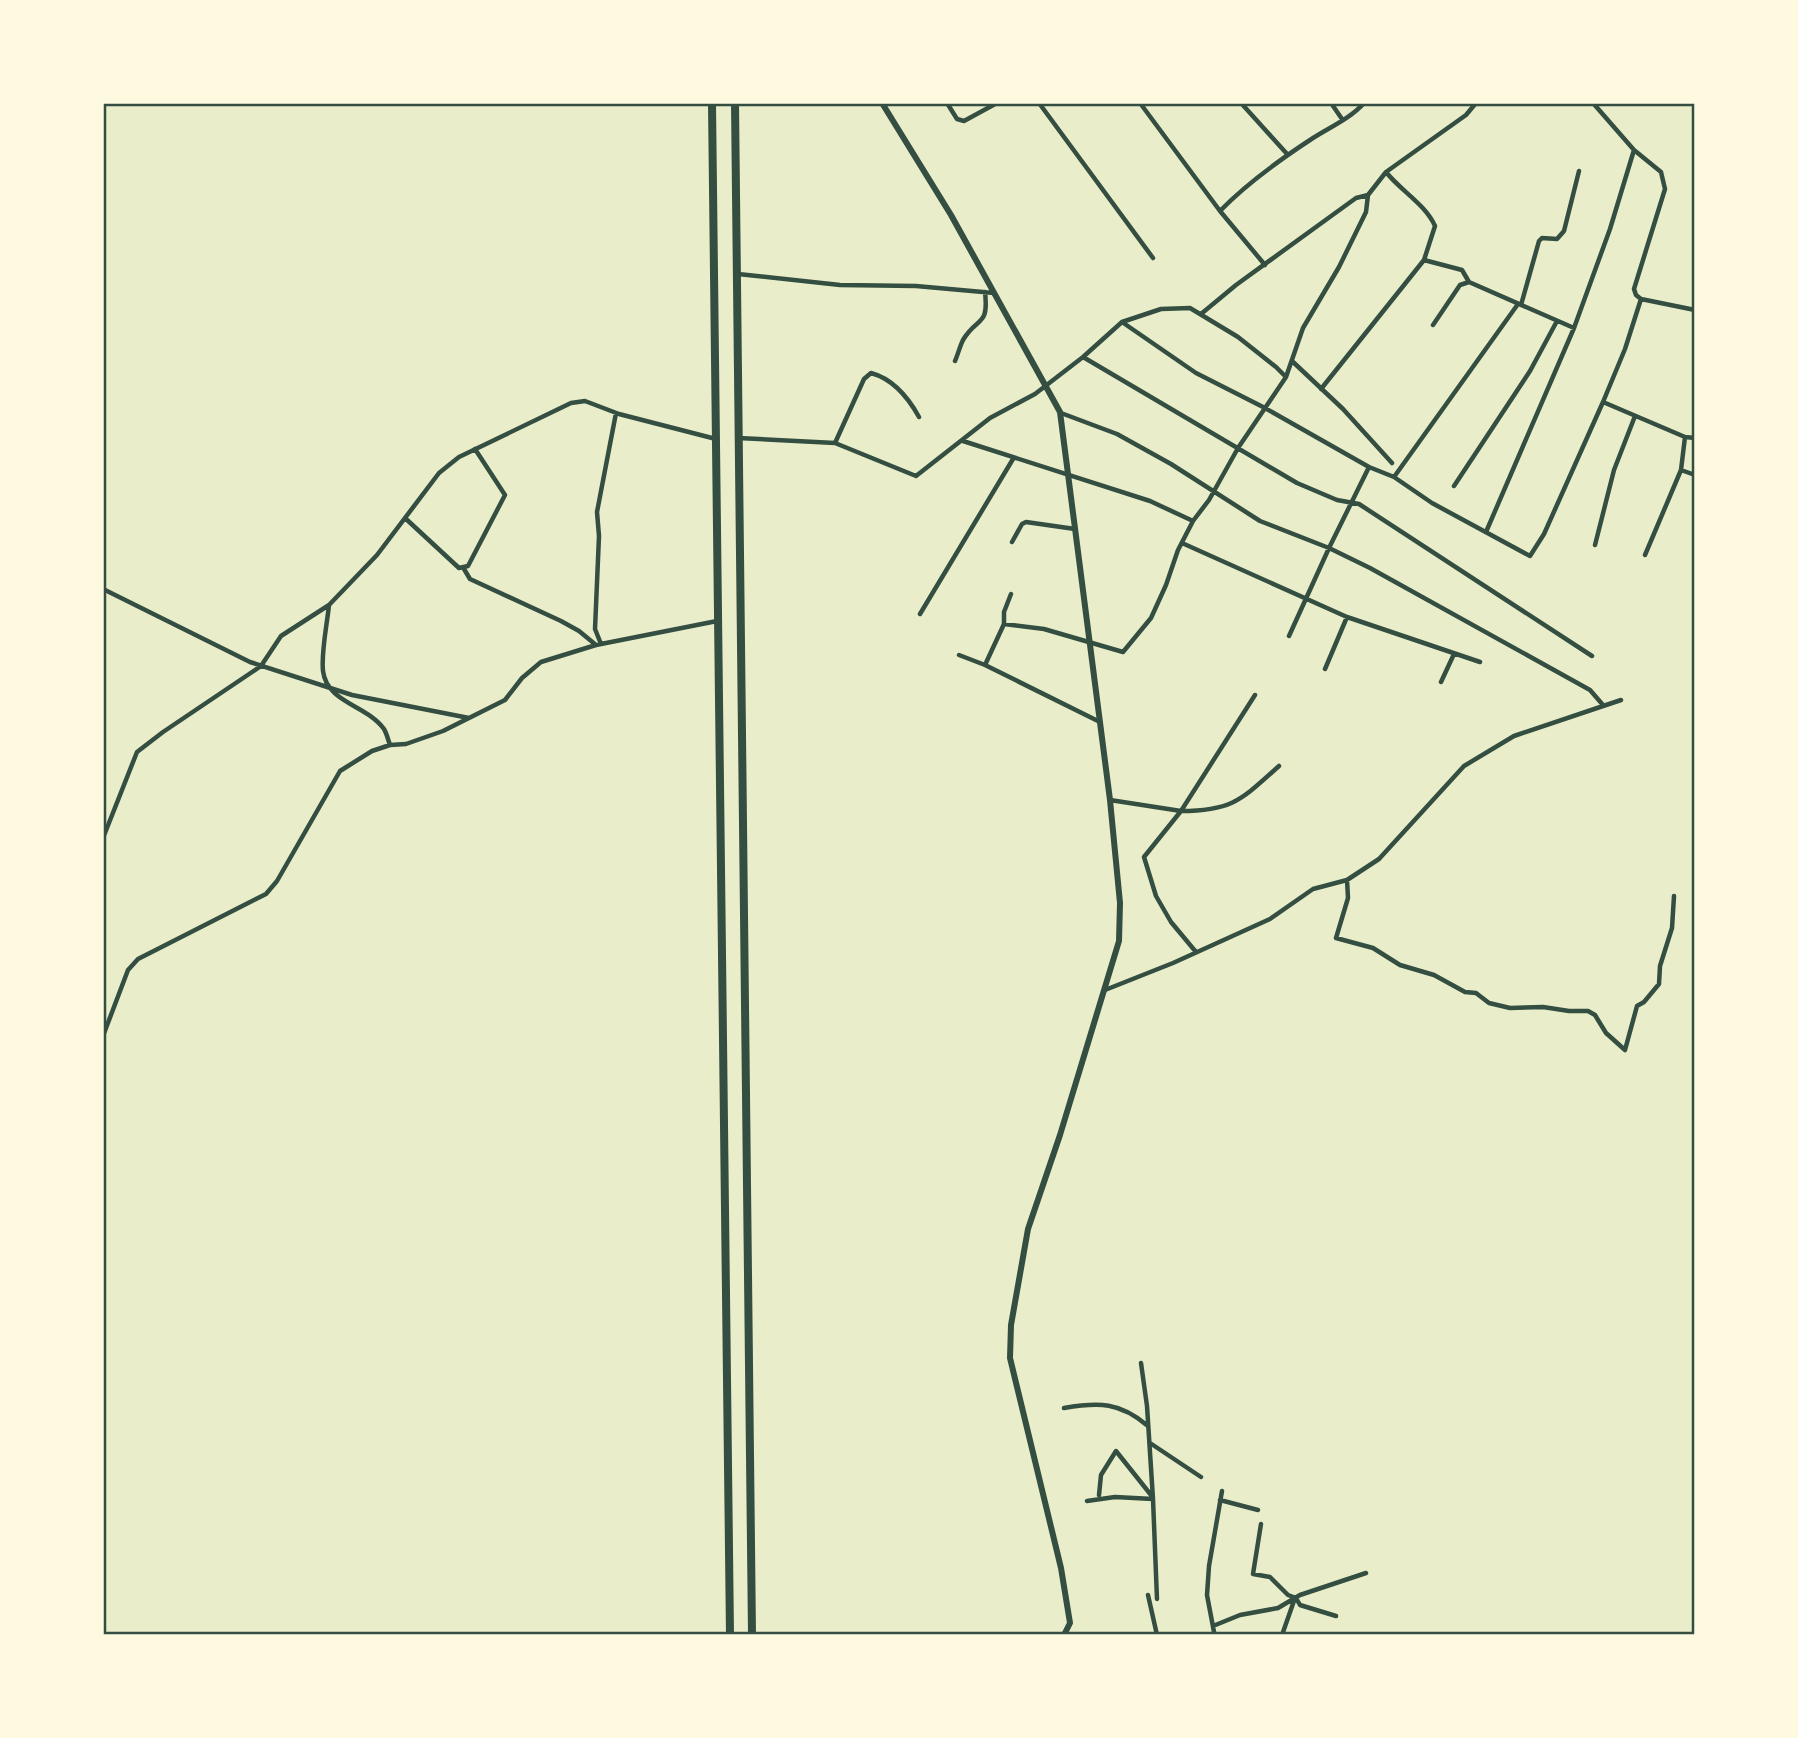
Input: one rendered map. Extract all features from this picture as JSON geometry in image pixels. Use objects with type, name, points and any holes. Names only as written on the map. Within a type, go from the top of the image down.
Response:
[{"type":"highway","points":[[712,103],[730,1635]]},
{"type":"highway","points":[[735,103],[752,1635]]},
{"type":"street","points":[[882,103],[951,215],[1060,412],[1110,800],[1120,903],[1119,941],[1060,1135],[1028,1229],[1011,1325],[1010,1358],[1061,1568],[1072,1635]]},
{"type":"street","points":[[947,103],[957,119],[964,121],[997,103]]},
{"type":"street","points":[[1040,103],[1153,258]]},
{"type":"street","points":[[1140,103],[1220,211],[1265,265]]},
{"type":"street","points":[[1241,103],[1287,155]]},
{"type":"street","points":[[1331,103],[1342,119]]},
{"type":"street","points":[[1220,211],[1243,188],[1287,155],[1355,113],[1364,103]]},
{"type":"street","points":[[1004,624],[1044,629],[1123,652],[1151,618],[1193,522],[1286,377],[1303,328],[1339,267],[1366,212],[1368,195],[1386,172],[1466,115],[1476,103]]},
{"type":"street","points":[[1593,103],[1634,150],[1661,172],[1665,189],[1634,289],[1636,295],[1641,299],[1695,310]]},
{"type":"street","points":[[1486,532],[1574,328],[1610,229],[1634,150]]},
{"type":"street","points":[[1394,477],[1520,305],[1539,241],[1542,238],[1557,239],[1564,231],[1579,171]]},
{"type":"street","points":[[1321,389],[1424,260],[1435,226],[1431,217],[1396,186],[1386,172]]},
{"type":"street","points":[[1201,314],[1236,285],[1356,198],[1368,195]]},
{"type":"street","points":[[1424,260],[1462,270],[1469,282],[1574,328]]},
{"type":"street","points":[[738,274],[840,285],[916,286],[994,293]]},
{"type":"street","points":[[1433,325],[1460,285],[1469,282]]},
{"type":"street","points":[[955,361],[964,339],[982,321],[987,310],[985,292]]},
{"type":"street","points":[[1122,322],[1196,373],[1265,408],[1369,467],[1394,477],[1432,503],[1530,556],[1544,534],[1603,402],[1625,349],[1641,299]]},
{"type":"street","points":[[738,438],[835,443],[916,476],[990,418],[1035,394],[1122,322],[1161,310],[1190,308],[1238,337],[1286,377]]},
{"type":"street","points":[[1454,486],[1530,371],[1557,321]]},
{"type":"street","points":[[1083,357],[1297,483],[1359,504],[1592,656]]},
{"type":"street","points":[[1292,361],[1392,463]]},
{"type":"street","points":[[835,443],[864,379],[871,373],[898,388],[909,399],[919,416]]},
{"type":"street","points":[[103,838],[137,752],[261,666],[281,636],[329,606],[377,555],[439,473],[459,457],[571,403],[585,401],[616,413],[716,439]]},
{"type":"street","points":[[1603,402],[1685,437],[1695,438]]},
{"type":"street","points":[[1060,412],[1117,434],[1260,521],[1329,548],[1370,568],[1590,690],[1603,705]]},
{"type":"street","points":[[598,644],[595,629],[599,536],[597,512],[616,413]]},
{"type":"street","points":[[1595,545],[1614,470],[1635,416]]},
{"type":"street","points":[[1646,555],[1681,470],[1685,437]]},
{"type":"street","points":[[962,440],[1013,459],[1067,473],[1150,501],[1193,522]]},
{"type":"street","points":[[464,569],[505,495],[475,449]]},
{"type":"street","points":[[920,614],[1013,459]]},
{"type":"street","points":[[1289,636],[1369,467]]},
{"type":"street","points":[[1681,470],[1695,475]]},
{"type":"street","points":[[405,518],[459,568],[464,569],[470,579],[561,621],[598,644]]},
{"type":"street","points":[[1012,542],[1022,524],[1026,522],[1074,529]]},
{"type":"street","points":[[1182,543],[1348,617],[1480,662]]},
{"type":"street","points":[[103,589],[170,624],[261,666],[352,695],[470,718]]},
{"type":"street","points":[[985,665],[1004,624],[1004,612],[1011,594]]},
{"type":"street","points":[[329,606],[323,671],[328,688],[377,722],[385,731],[390,745]]},
{"type":"street","points":[[1325,669],[1348,617]]},
{"type":"street","points":[[103,1036],[128,970],[138,958],[266,894],[277,881],[340,771],[355,760],[390,745],[406,744],[443,731],[505,700],[522,678],[541,662],[598,644],[718,621]]},
{"type":"street","points":[[1441,682],[1454,654]]},
{"type":"street","points":[[959,655],[985,665],[1100,722]]},
{"type":"street","points":[[1196,951],[1171,922],[1156,896],[1144,857],[1181,810],[1255,695]]},
{"type":"street","points":[[1105,990],[1173,963],[1269,919],[1313,889],[1347,880],[1379,859],[1464,766],[1514,736],[1621,700]]},
{"type":"street","points":[[1110,800],[1209,811],[1227,806],[1247,795],[1279,766]]},
{"type":"street","points":[[1347,880],[1348,898],[1336,938],[1373,948],[1400,965],[1434,975],[1465,992],[1476,993],[1489,1003],[1510,1008],[1543,1007],[1588,1011],[1595,1015],[1606,1033],[1625,1050],[1637,1006],[1644,1002],[1659,984],[1660,966],[1672,928],[1674,896]]},
{"type":"street","points":[[1141,1363],[1153,1499],[1157,1600]]},
{"type":"street","points":[[1064,1408],[1095,1403],[1113,1406],[1138,1418],[1148,1427]]},
{"type":"street","points":[[1149,1443],[1201,1477]]},
{"type":"street","points":[[1099,1495],[1101,1475],[1116,1451],[1148,1489],[1153,1499]]},
{"type":"street","points":[[1222,1491],[1209,1566],[1207,1595],[1213,1629],[1240,1615],[1278,1608],[1296,1598],[1366,1573]]},
{"type":"street","points":[[1087,1501],[1115,1497],[1153,1499]]},
{"type":"street","points":[[1220,1500],[1258,1510]]},
{"type":"street","points":[[1261,1524],[1253,1574],[1270,1577],[1296,1598],[1300,1605],[1336,1616]]},
{"type":"street","points":[[1147,1595],[1157,1635]]},
{"type":"street","points":[[1282,1635],[1296,1598]]},
{"type":"street","points":[[1064,1635],[1070,1623]]}]
